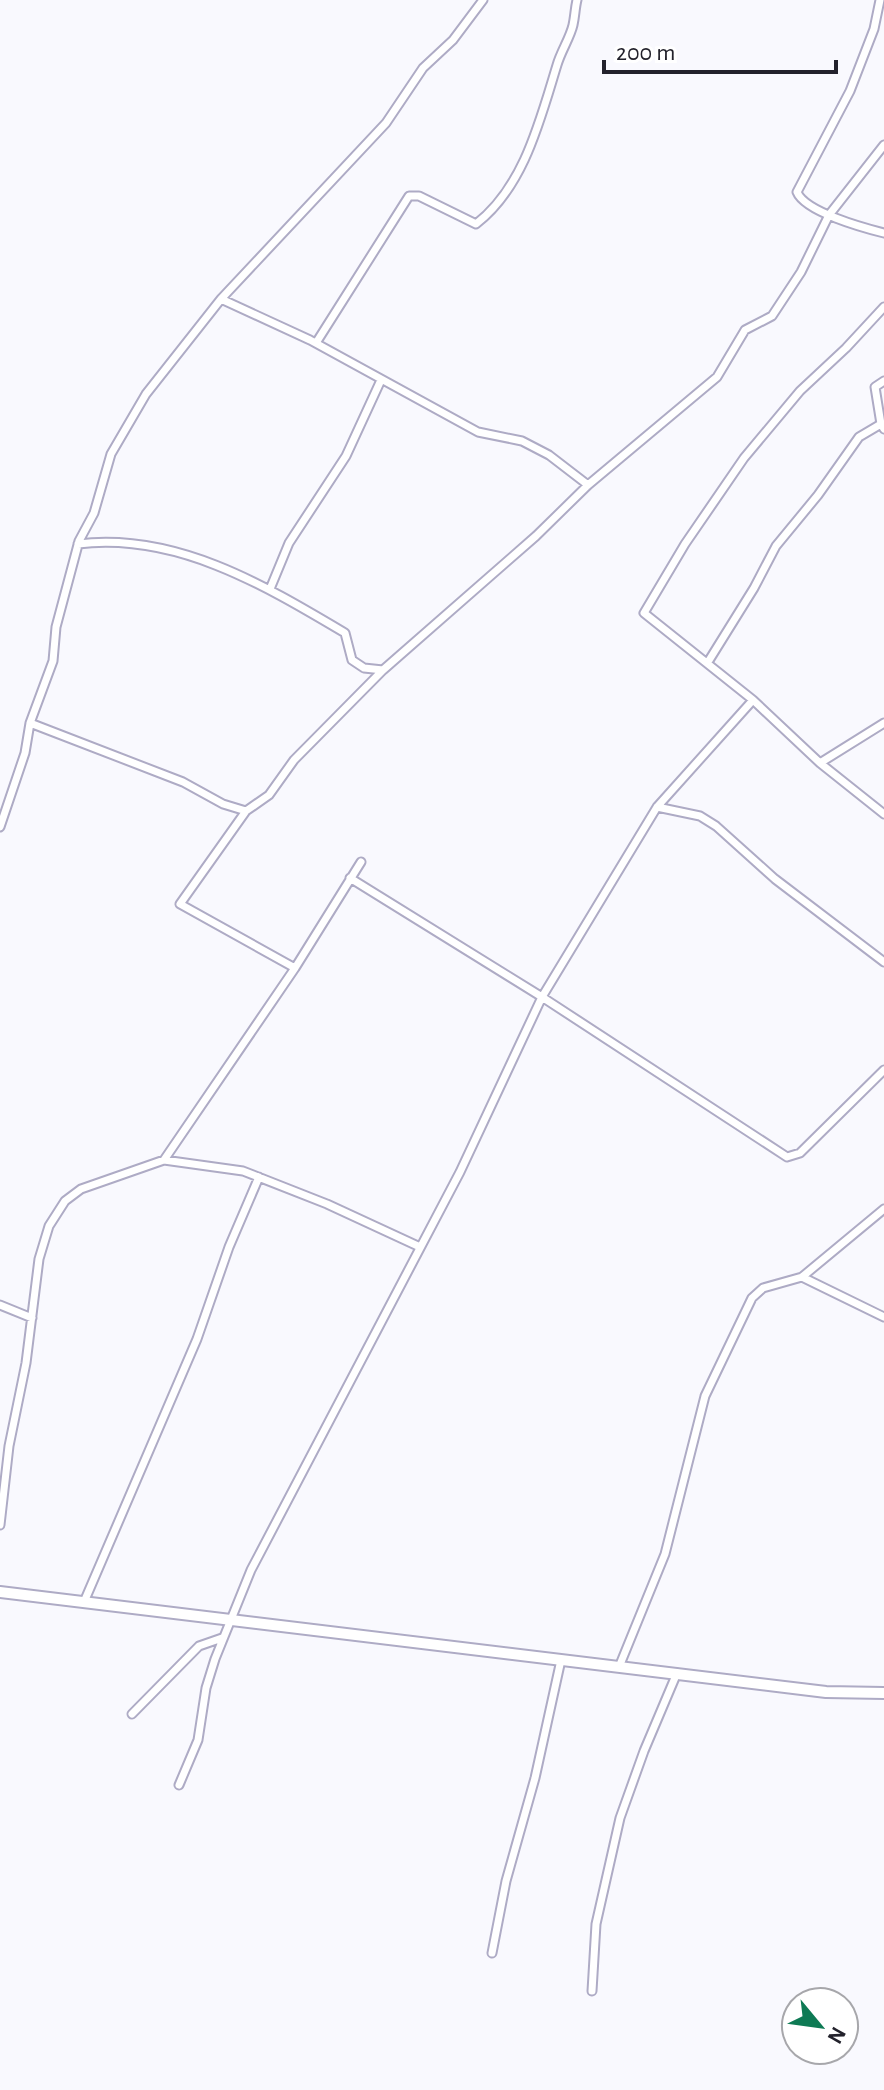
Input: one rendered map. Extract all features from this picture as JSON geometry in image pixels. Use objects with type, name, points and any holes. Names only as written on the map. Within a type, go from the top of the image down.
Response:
[{"type":"street","points":[[0,827],[25,753],[30,723],[53,661],[56,627],[78,544],[94,513],[111,454],[124,428],[138,411],[146,394],[221,299],[386,123],[423,68],[453,40],[483,0]]},
{"type":"street","points":[[316,343],[409,196],[419,196],[476,224],[505,193],[522,164],[546,105],[573,26],[577,0]]},
{"type":"street","points":[[880,0],[874,29],[850,91],[797,192],[800,198],[829,215],[884,233]]},
{"type":"street","points":[[295,968],[180,904],[246,811],[269,795],[294,760],[383,670],[476,591],[588,485],[717,377],[745,330],[772,316],[801,272],[829,215],[884,145]]},
{"type":"street","points":[[221,299],[316,343],[478,432],[522,441],[549,455],[588,485]]},
{"type":"street","points":[[884,307],[800,391],[744,458],[644,613],[708,662],[820,763],[884,814]]},
{"type":"street","points":[[270,589],[289,543],[346,456],[381,380]]},
{"type":"street","points":[[708,662],[776,546],[818,495],[859,437],[883,426],[875,387],[884,381]]},
{"type":"street","points":[[78,544],[101,542],[169,551],[216,565],[270,589],[345,633],[352,660],[364,668],[383,670]]},
{"type":"street","points":[[179,1785],[198,1740],[206,1688],[228,1621],[265,1542],[460,1172],[542,997],[657,807],[753,700]]},
{"type":"street","points":[[30,723],[183,782],[223,804],[246,811]]},
{"type":"street","points":[[820,763],[884,723]]},
{"type":"street","points":[[657,807],[685,811],[716,826],[775,879],[884,962]]},
{"type":"street","points":[[164,1160],[295,968],[361,862]]},
{"type":"street","points":[[350,878],[542,997],[787,1157],[800,1153],[884,1070]]},
{"type":"street","points":[[0,1525],[9,1446],[26,1363],[39,1259],[49,1226],[65,1201],[93,1184],[164,1160],[243,1171],[327,1204],[420,1247]]},
{"type":"street","points":[[84,1602],[197,1339],[229,1247],[259,1177]]},
{"type":"street","points":[[619,1667],[657,1580],[685,1482],[698,1416],[718,1367],[757,1292],[802,1277],[884,1209]]},
{"type":"street","points":[[802,1277],[884,1317]]},
{"type":"street","points":[[0,1305],[32,1318]]},
{"type":"street","points":[[0,1592],[826,1692],[884,1693]]},
{"type":"street","points":[[132,1714],[199,1646],[222,1638]]},
{"type":"street","points":[[492,1953],[506,1881],[535,1778],[561,1660]]},
{"type":"street","points":[[592,1991],[596,1924],[620,1818],[677,1673]]}]
